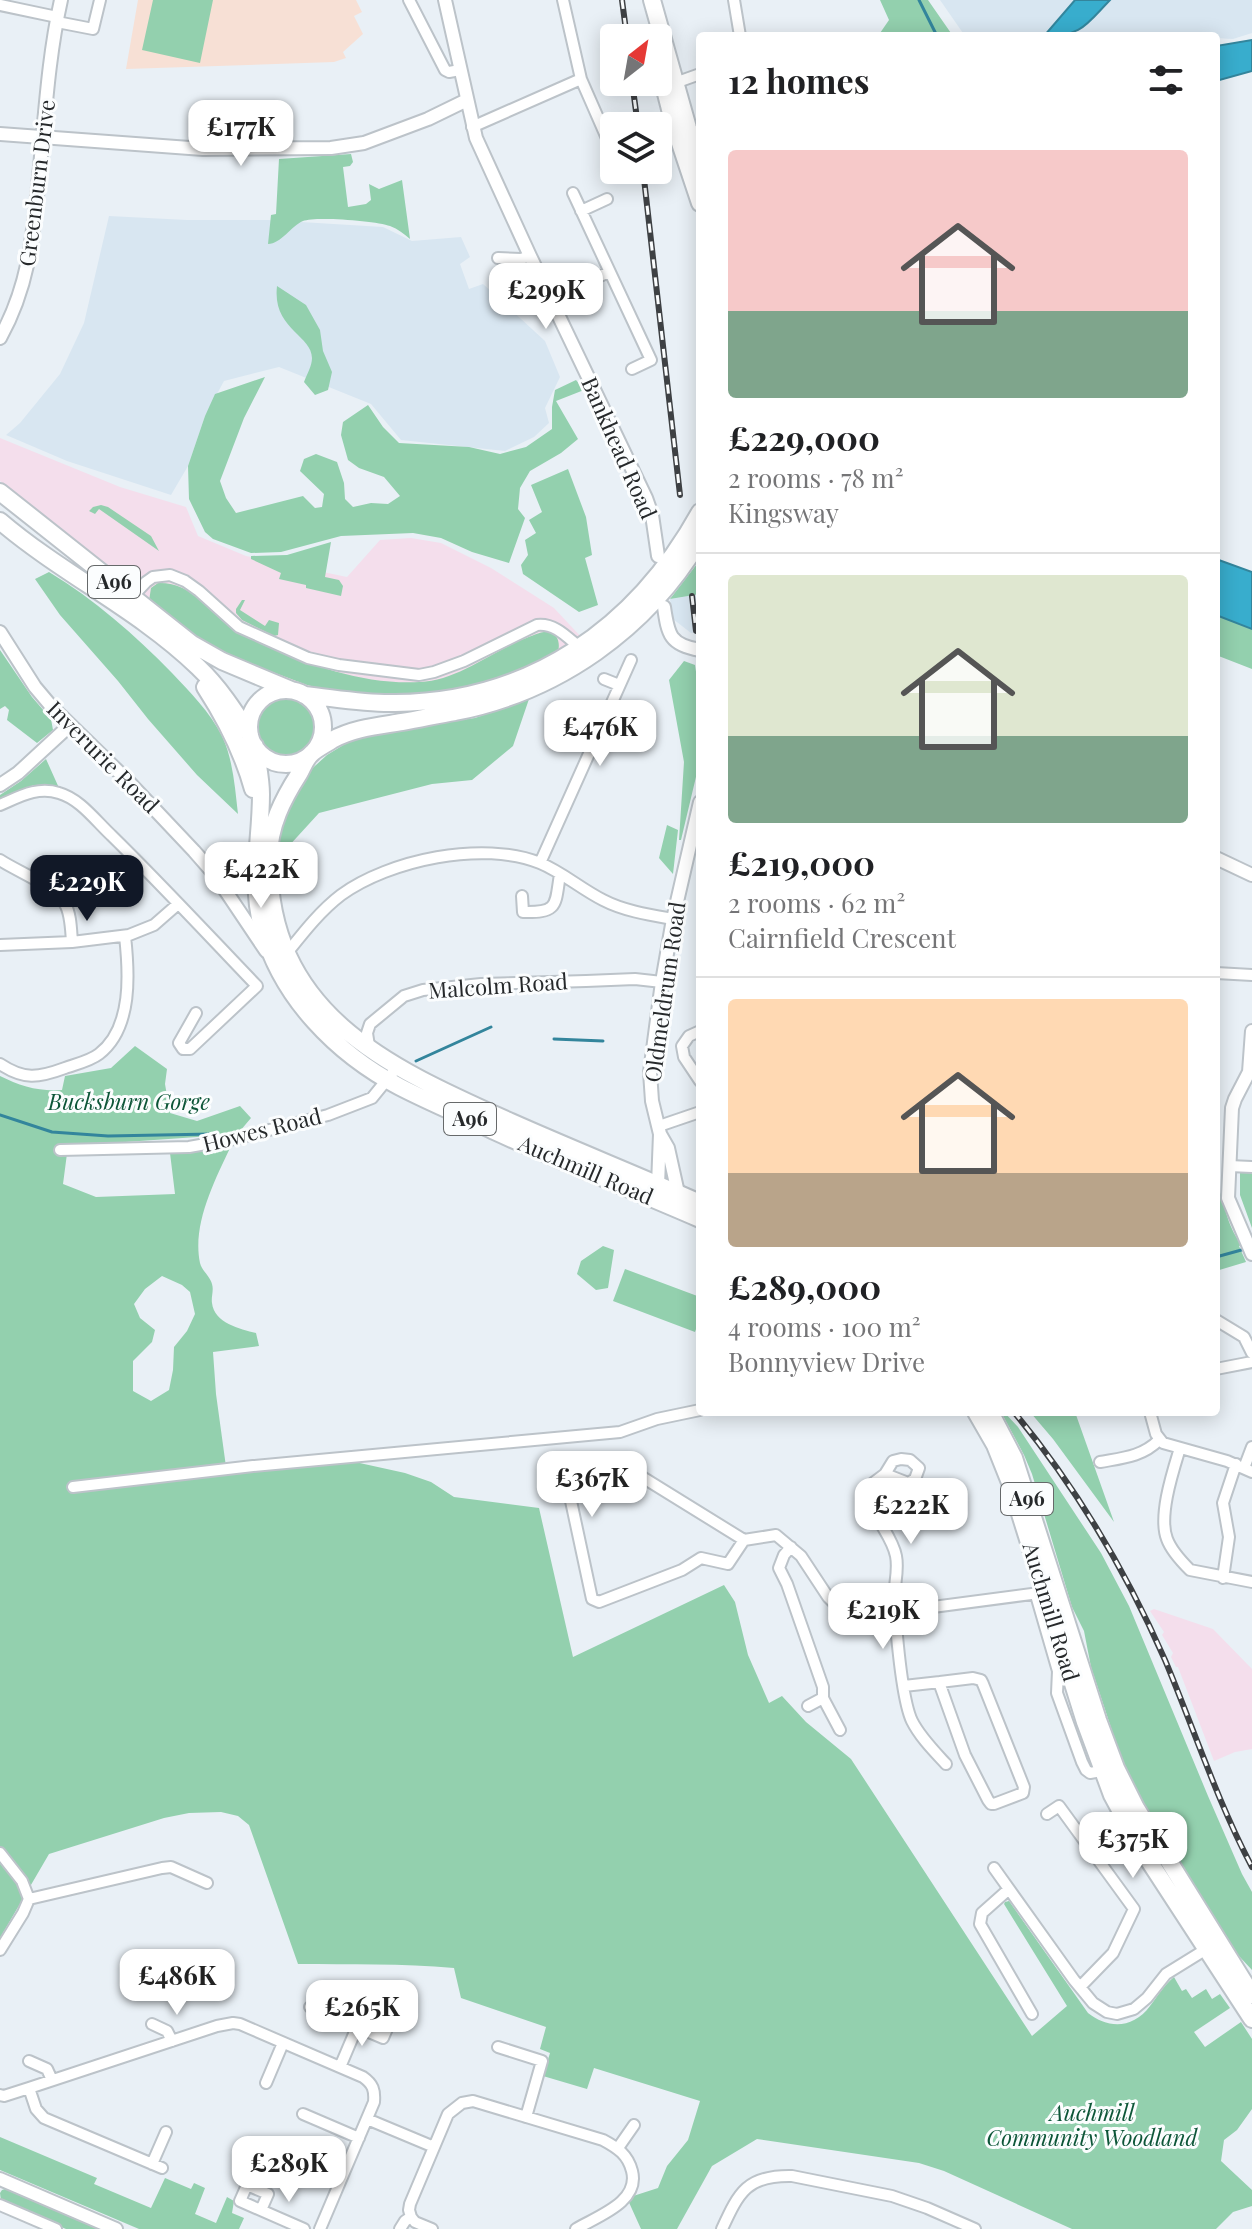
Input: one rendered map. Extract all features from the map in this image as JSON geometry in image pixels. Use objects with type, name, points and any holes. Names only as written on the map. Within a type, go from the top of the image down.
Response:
[{"type":"main road","points":[[652,1],[654,24]]},
{"type":"main road","points":[[652,1],[657,24]]},
{"type":"main road","points":[[672,89],[696,149]]},
{"type":"main road","points":[[672,93],[689,174],[696,192]]},
{"type":"main road","name":"A96","points":[[5,496],[204,651],[298,693],[318,709],[322,718],[321,738],[310,755]]},
{"type":"main road","points":[[298,693],[393,703],[445,699],[520,678],[579,647],[621,616],[672,559],[696,520]]},
{"type":"main road","name":"A96","points":[[0,521],[195,664],[232,706],[252,740]]},
{"type":"main road","points":[[252,740],[263,756],[280,763],[299,761],[352,731],[477,706],[525,691],[559,675],[607,645],[645,611],[671,582],[696,546]]},
{"type":"main road","name":"A96","points":[[173,647],[213,700],[244,762],[255,802],[256,846]]},
{"type":"main road","name":"A96","points":[[252,740],[250,717],[259,702],[274,692],[298,693]]},
{"type":"main road","name":"Auchmill Road","points":[[252,740],[261,795],[255,886],[262,926],[305,1010],[318,1025],[353,1057],[387,1080],[520,1143],[672,1199],[696,1202]]},
{"type":"main road","name":"Auchmill Road","points":[[310,755],[280,807],[269,845],[272,902],[281,960],[321,1009],[370,1049],[398,1066],[469,1104],[658,1185],[696,1216]]},
{"type":"main road","name":"Auchmill Road","points":[[978,1416],[1006,1470],[1046,1592],[1098,1720],[1109,1769],[1136,1808],[1252,2019]]},
{"type":"main road","name":"Auchmill Road","points":[[992,1416],[1014,1458],[1046,1592]]},
{"type":"main road","name":"Auchmill Road","points":[[1213,1945],[1252,1995]]},
{"type":"street","name":"Greenburn Drive","points":[[0,338],[18,302],[25,278],[61,0]]},
{"type":"street","points":[[0,5],[18,4],[57,20],[93,29],[100,0]]},
{"type":"street","points":[[409,0],[445,70],[460,70]]},
{"type":"street","name":"Bankhead Road","points":[[445,0],[472,127],[550,299],[646,498],[652,515],[658,556]]},
{"type":"street","points":[[563,0],[581,79],[600,122]]},
{"type":"street","points":[[734,0],[739,32]]},
{"type":"street","points":[[672,83],[696,75]]},
{"type":"street","points":[[472,127],[581,79]]},
{"type":"street","points":[[0,134],[203,149],[331,148],[364,143],[428,119],[467,100]]},
{"type":"street","points":[[573,193],[651,360],[632,369]]},
{"type":"street","points":[[581,211],[607,199]]},
{"type":"street","points":[[498,258],[521,259],[530,256]]},
{"type":"street","points":[[550,299],[609,272]]},
{"type":"street","points":[[0,514],[5,496]]},
{"type":"street","points":[[132,597],[153,577],[178,577],[199,591],[239,627],[295,653],[317,661],[410,675],[434,672],[464,661],[537,625],[556,628],[579,647]]},
{"type":"street","points":[[664,607],[669,635],[682,645],[696,649]]},
{"type":"street","name":"Inverurie Road","points":[[0,632],[35,687],[69,726],[166,820],[215,875],[281,960]]},
{"type":"street","points":[[540,863],[631,660]]},
{"type":"street","points":[[604,679],[619,685]]},
{"type":"street","points":[[0,785],[18,773],[69,726]]},
{"type":"street","points":[[0,805],[31,792],[51,791],[75,801],[128,851],[257,986],[190,1049],[183,1049],[179,1043],[196,1013]]},
{"type":"street","name":"Oldmeldrum Road","points":[[672,1199],[668,1148],[660,1130],[650,1082],[673,919],[696,819]]},
{"type":"street","points":[[281,960],[341,895],[390,869],[437,858],[494,853],[516,856],[540,863],[616,906],[673,919]]},
{"type":"street","points":[[0,860],[62,899],[67,908],[72,942]]},
{"type":"street","points":[[1220,860],[1252,875]]},
{"type":"street","points":[[215,875],[235,884],[249,877],[255,867]]},
{"type":"street","points":[[522,896],[523,912],[539,913],[551,909],[555,904],[560,874]]},
{"type":"street","points":[[0,945],[125,936],[154,925],[178,904]]},
{"type":"street","points":[[0,1064],[17,1074],[34,1076],[95,1057],[104,1049],[120,1022],[127,997],[125,936]]},
{"type":"street","points":[[1220,973],[1252,975]]},
{"type":"street","name":"Malcolm Road","points":[[370,1049],[367,1029],[376,1018],[404,996],[423,990],[481,984],[635,979],[662,982]]},
{"type":"street","points":[[1252,1031],[1252,1062],[1232,1108],[1224,1172],[1228,1198],[1252,1254]]},
{"type":"street","points":[[696,1033],[689,1036],[682,1046],[684,1057],[696,1075]]},
{"type":"street","name":"Howes Road","points":[[60,1150],[189,1147],[234,1139],[372,1098],[398,1066]]},
{"type":"street","points":[[660,1130],[696,1114]]},
{"type":"street","name":"Oldmeldrum Road","points":[[658,1185],[660,1130]]},
{"type":"street","points":[[634,1175],[647,1169],[659,1153]]},
{"type":"street","points":[[1224,1172],[1252,1167]]},
{"type":"street","points":[[1220,1322],[1244,1337],[1252,1353]]},
{"type":"street","points":[[1220,1368],[1252,1362]]},
{"type":"street","points":[[73,1487],[253,1466],[620,1432],[657,1419],[696,1411]]},
{"type":"street","points":[[1151,1416],[1159,1440]]},
{"type":"street","points":[[1159,1440],[1244,1468]]},
{"type":"street","points":[[1100,1462],[1139,1455],[1159,1440]]},
{"type":"street","points":[[1223,1578],[1229,1537],[1223,1503],[1244,1468],[1252,1447]]},
{"type":"street","points":[[1180,1448],[1167,1492],[1167,1539],[1190,1570],[1252,1582]]},
{"type":"street","points":[[744,1540],[728,1564],[701,1558],[682,1570],[595,1602],[565,1473],[600,1466],[626,1467],[744,1540],[776,1535],[801,1556],[828,1597],[843,1609],[864,1615],[1046,1592]]},
{"type":"street","points":[[885,1474],[873,1483],[870,1503],[896,1552],[895,1612],[909,1712],[913,1723],[946,1764]]},
{"type":"street","points":[[791,1547],[779,1568],[823,1687],[823,1698],[840,1730]]},
{"type":"street","name":"Auchmill Road","points":[[1046,1592],[1058,1671],[1057,1693],[1082,1762],[1090,1773],[1109,1769]]},
{"type":"street","points":[[904,1686],[967,1678],[981,1680],[1023,1783],[1023,1793],[994,1804],[988,1800],[965,1755],[940,1682]]},
{"type":"street","points":[[808,1706],[823,1698]]},
{"type":"street","points":[[1047,1814],[1059,1806],[1134,1909],[1113,1953],[1080,1987]]},
{"type":"street","points":[[0,1853],[22,1881],[29,1899],[0,1950]]},
{"type":"street","points":[[29,1899],[171,1867],[207,1883]]},
{"type":"street","points":[[994,1868],[1080,1987],[1100,2008],[1117,2014],[1127,2013],[1141,2005],[1166,1974],[1213,1945]]},
{"type":"street","points":[[1009,1889],[982,1913],[980,1924],[1032,2014]]},
{"type":"street","points":[[310,2007],[383,2038],[392,2017]]},
{"type":"street","points":[[0,2095],[172,2041],[233,2023],[240,2024],[372,2083],[374,2102],[320,2229]]},
{"type":"street","points":[[152,2024],[167,2031],[172,2041]]},
{"type":"street","points":[[340,2067],[357,2027]]},
{"type":"street","points":[[266,2083],[283,2043]]},
{"type":"street","points":[[498,2047],[542,2061],[526,2117]]},
{"type":"street","points":[[29,2061],[47,2069],[52,2080]]},
{"type":"street","points":[[29,2088],[36,2109],[44,2118],[157,2166],[166,2132]]},
{"type":"street","points":[[432,2229],[415,2222],[411,2217],[410,2204],[448,2114],[462,2103],[473,2101],[603,2140],[618,2148],[630,2165],[633,2188],[627,2198],[576,2229]]},
{"type":"street","points":[[303,2114],[359,2138]]},
{"type":"street","points":[[367,2119],[434,2147]]},
{"type":"street","points":[[618,2148],[634,2125]]},
{"type":"street","points":[[722,2229],[746,2186],[776,2176],[792,2176],[892,2196],[975,2229]]},
{"type":"street","points":[[0,2179],[116,2229]]},
{"type":"street","points":[[0,2205],[56,2229]]},
{"type":"street","points":[[261,2210],[304,2229]]},
{"type":"street","points":[[400,2229],[411,2217]]},
{"type":"shaded area","points":[[138,0],[356,0],[362,12],[354,16],[363,34],[343,52],[346,58],[334,62],[126,69]]},
{"type":"shaded area","points":[[940,0],[1252,0],[1252,33],[1233,39],[1220,38],[1220,32],[962,32]]},
{"type":"shaded area","points":[[109,216],[383,227],[412,241],[461,237],[470,257],[460,264],[469,289],[483,284],[545,341],[560,377],[545,408],[549,423],[534,437],[505,451],[401,440],[371,404],[279,367],[224,381],[205,416],[188,466],[171,495],[67,461],[6,435],[20,423],[60,374],[84,323]]},
{"type":"shaded area","points":[[0,438],[120,487],[186,507],[198,536],[246,556],[347,577],[380,540],[411,538],[441,543],[491,568],[554,608],[583,639],[533,669],[406,699],[313,689],[206,649],[0,481]]},
{"type":"shaded area","points":[[696,595],[696,632],[691,633],[673,619],[670,599]]},
{"type":"shaded area","points":[[1154,1609],[1213,1629],[1252,1669],[1252,1749],[1214,1761],[1178,1667],[1171,1657],[1173,1653],[1150,1611]]},
{"type":"green space","points":[[153,0],[213,0],[200,63],[142,50]]},
{"type":"green space","points":[[880,0],[928,0],[950,32],[881,32],[889,20]]},
{"type":"green space","points":[[351,154],[353,162],[343,167],[348,207],[371,200],[369,184],[379,189],[402,180],[410,239],[383,224],[320,219],[303,221],[277,241],[268,244],[271,215],[276,214],[279,159]]},
{"type":"green space","points":[[277,286],[306,305],[320,330],[323,351],[332,372],[328,390],[315,395],[304,382],[312,361],[310,350],[280,312]]},
{"type":"green space","points":[[265,377],[244,418],[220,481],[236,513],[303,496],[315,508],[322,507],[324,494],[300,471],[304,459],[316,454],[337,462],[344,483],[345,499],[353,507],[371,503],[388,504],[400,496],[384,477],[359,468],[348,460],[341,435],[343,422],[368,405],[399,443],[469,447],[500,454],[526,447],[552,429],[555,390],[576,380],[584,390],[556,401],[578,439],[530,471],[520,488],[518,509],[525,518],[509,563],[472,552],[441,538],[413,533],[341,536],[281,552],[251,553],[213,539],[205,532],[189,499],[188,466],[215,394]]},
{"type":"green space","points":[[568,469],[586,517],[592,555],[585,558],[598,605],[579,612],[523,574],[521,565],[528,555],[525,540],[536,533],[529,520],[542,512],[531,485]]},
{"type":"green space","points":[[101,505],[151,536],[159,551],[99,509],[95,514],[89,511]]},
{"type":"green space","points":[[331,542],[325,577],[339,580],[343,586],[341,596],[279,579],[281,573],[251,559],[251,556],[287,555]]},
{"type":"green space","points":[[696,565],[696,595],[670,599]]},
{"type":"green space","points":[[49,572],[129,631],[206,711],[229,754],[238,814],[197,775],[60,615],[35,579]]},
{"type":"green space","points":[[158,583],[181,587],[191,593],[245,637],[303,661],[380,681],[420,682],[446,677],[538,633],[554,635],[559,648],[558,652],[516,675],[456,691],[400,697],[337,692],[307,685],[214,650],[149,601],[151,588]]},
{"type":"green space","points":[[245,600],[240,610],[265,626],[269,620],[279,623],[278,635],[274,636],[242,620],[236,609]]},
{"type":"green space","points":[[1220,617],[1252,629],[1252,669],[1220,657]]},
{"type":"green space","points":[[0,650],[51,719],[53,730],[37,743],[7,720],[9,710],[5,706],[0,709]]},
{"type":"green space","points":[[684,661],[695,665],[696,777],[681,840],[684,762],[669,680]]},
{"type":"green space","points":[[285,696],[297,698],[307,705],[314,715],[314,739],[307,749],[297,756],[285,758],[273,756],[263,749],[256,739],[254,727],[256,715],[263,705],[273,698]]},
{"type":"green space","points":[[529,699],[513,746],[472,780],[432,784],[319,813],[287,848],[281,846],[280,879],[274,875],[280,821],[305,775],[327,755],[362,736],[475,718]]},
{"type":"green space","points":[[46,759],[59,788],[34,785],[0,799],[0,795]]},
{"type":"green space","points":[[667,825],[678,830],[673,874],[659,858]]},
{"type":"green space","points":[[135,1046],[167,1069],[165,1084],[170,1113],[197,1121],[240,1106],[251,1118],[240,1131],[68,1146],[63,1184],[96,1197],[175,1194],[170,1153],[230,1148],[211,1189],[202,1219],[198,1249],[202,1269],[212,1284],[212,1303],[217,1316],[229,1324],[256,1333],[259,1346],[213,1352],[227,1474],[346,1460],[405,1473],[431,1482],[454,1497],[539,1508],[573,1657],[724,1585],[735,1602],[748,1655],[769,1703],[782,1696],[806,1722],[851,1759],[1032,2036],[1067,2006],[1004,1904],[1009,1901],[1088,2013],[1104,2022],[1120,2024],[1136,2019],[1174,1977],[1182,1991],[1186,1989],[1192,1998],[1206,1989],[1212,1999],[1220,1994],[1230,2008],[1194,2032],[1205,2047],[1241,2022],[1252,2039],[1252,2109],[1237,2130],[1224,2140],[1221,2161],[1252,2190],[1252,2206],[1233,2212],[1216,2229],[1072,2229],[944,2171],[919,2163],[757,2139],[712,2166],[677,2229],[641,2229],[627,2198],[658,2188],[667,2166],[688,2140],[700,2101],[594,2068],[587,2089],[543,2076],[550,2053],[540,2049],[546,2027],[461,1998],[454,1968],[298,1964],[249,1825],[238,1816],[221,1812],[164,1818],[49,1854],[0,1938],[0,1076],[30,1088],[62,1090],[65,1076],[111,1068]],"holes":[[[162,1276],[190,1292],[195,1314],[174,1347],[169,1390],[151,1401],[133,1391],[133,1361],[152,1342],[155,1330],[140,1318],[134,1304],[145,1289]]]},
{"type":"green space","points":[[1252,1172],[1252,1228],[1240,1195],[1240,1173]]},
{"type":"green space","points":[[1220,1194],[1232,1229],[1242,1245],[1239,1246],[1246,1262],[1220,1270]]},
{"type":"green space","points":[[603,1246],[614,1250],[608,1288],[596,1290],[577,1274],[581,1261]]},
{"type":"green space","points":[[625,1269],[696,1296],[695,1332],[613,1301]]},
{"type":"green space","points":[[1003,1416],[1008,1416],[1018,1427],[1101,1553],[1129,1606],[1208,1796],[1252,1892],[1252,1970],[1238,1955],[1127,1774],[1091,1667],[1084,1631],[1072,1607],[1024,1455]]},
{"type":"green space","points":[[1033,1416],[1076,1416],[1114,1522]]},
{"type":"green space","points":[[0,2137],[97,2178],[94,2184],[151,2208],[165,2178],[191,2189],[194,2183],[205,2188],[195,2214],[216,2223],[227,2197],[234,2201],[232,2213],[244,2218],[239,2229],[139,2229],[0,2170]]},
{"type":"green space","points":[[8,2188],[103,2229],[66,2229],[1,2201],[0,2193]]},
{"type":"water","points":[[1075,0],[1110,0],[1082,28],[1072,32],[1047,32]]},
{"type":"water","points":[[1252,40],[1252,71],[1220,80],[1220,45]]},
{"type":"water","points":[[1220,560],[1252,572],[1252,629],[1220,617]]},
{"type":"waterway","points":[[919,0],[935,32]]},
{"type":"waterway","points":[[416,1061],[491,1027]]},
{"type":"waterway","points":[[554,1039],[603,1041]]},
{"type":"waterway","points":[[0,1115],[52,1132],[108,1136],[212,1134]]},
{"type":"waterway","points":[[1220,1256],[1245,1249]]},
{"type":"railway","points":[[622,0],[625,24]]},
{"type":"railway","points":[[634,96],[636,112]]},
{"type":"railway","points":[[645,184],[680,495]]},
{"type":"railway","points":[[692,596],[696,631]]},
{"type":"railway","points":[[1017,1416],[1079,1500],[1134,1594],[1252,1867]]},
{"type":"park label","name":"Bucksburn Gorge","points":[[129,1102]]},
{"type":"park label","name":"Auchmill Community Woodland","points":[[1092,2126]]}]
